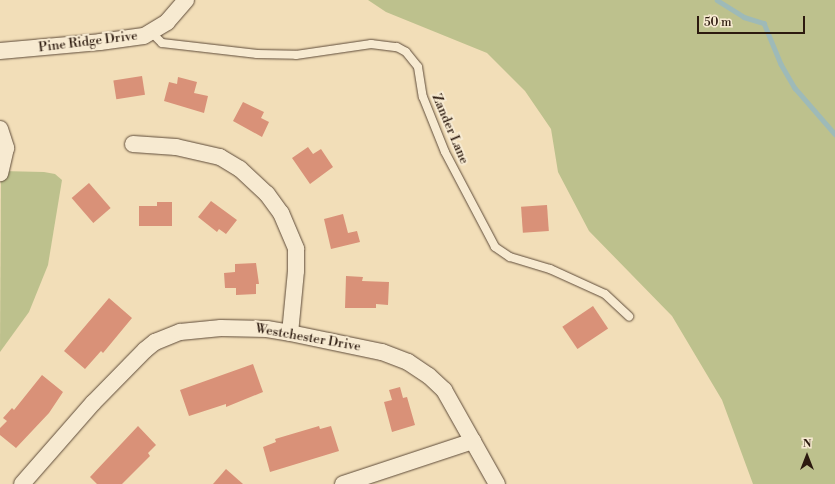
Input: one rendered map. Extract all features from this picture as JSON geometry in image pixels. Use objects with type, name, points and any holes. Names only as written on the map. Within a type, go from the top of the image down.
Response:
[{"type":"street","name":"Pine Ridge Drive","points":[[0,51],[100,42],[152,33],[168,22],[186,0]]},
{"type":"street","points":[[0,129],[6,152],[0,173]]},
{"type":"street","points":[[133,144],[176,147],[220,157],[240,169],[268,194],[284,219],[296,249],[290,333]]},
{"type":"street","name":"Westchester Drive","points":[[22,484],[122,372],[155,342],[180,332],[202,328],[249,328],[290,333],[382,352],[420,369],[444,390],[497,484]]},
{"type":"street","points":[[342,484],[473,441]]},
{"type":"lane","name":"Zander Lane","points":[[152,33],[162,43],[257,54],[296,55],[371,44],[397,47],[406,52],[418,67],[423,97],[445,152],[495,247],[510,257],[550,269],[605,294],[629,316]]},
{"type":"green space","points":[[368,0],[835,0],[835,484],[753,484],[722,400],[672,316],[589,231],[558,172],[551,129],[525,91],[487,53],[386,12]]},
{"type":"green space","points":[[1,171],[44,172],[55,174],[62,180],[48,265],[29,312],[0,352]]},
{"type":"building","points":[[142,76],[145,95],[116,99],[113,81]]},
{"type":"building","points":[[178,77],[197,82],[194,93],[208,96],[204,113],[164,101],[169,82],[177,84]]},
{"type":"building","points":[[243,102],[264,112],[261,118],[269,122],[262,137],[233,121]]},
{"type":"building","points":[[308,147],[313,154],[321,149],[333,167],[310,184],[292,158]]},
{"type":"building","points":[[89,183],[111,208],[93,223],[72,198]]},
{"type":"building","points":[[211,201],[237,220],[226,234],[219,229],[217,232],[198,217]]},
{"type":"building","points":[[157,202],[172,202],[172,226],[139,226],[139,206],[157,206]]},
{"type":"building","points":[[547,205],[549,231],[523,233],[521,207]]},
{"type":"building","points":[[343,214],[348,233],[357,231],[360,242],[331,249],[324,219]]},
{"type":"building","points":[[256,263],[259,284],[256,284],[256,294],[236,295],[236,288],[225,288],[224,273],[235,272],[235,264]]},
{"type":"building","points":[[346,276],[363,277],[362,281],[389,282],[388,305],[376,304],[376,308],[345,308]]},
{"type":"building","points":[[109,298],[132,318],[103,353],[101,351],[85,369],[64,351]]},
{"type":"building","points":[[593,306],[608,328],[577,349],[562,327]]},
{"type":"building","points":[[253,364],[263,392],[226,407],[226,404],[189,416],[180,390]]},
{"type":"building","points":[[42,375],[63,392],[49,413],[16,448],[0,435],[0,428],[7,421],[3,418],[12,408],[14,410]]},
{"type":"building","points":[[400,387],[403,398],[407,397],[415,425],[392,432],[384,402],[392,400],[389,390]]},
{"type":"building","points":[[138,426],[156,445],[148,453],[150,456],[122,484],[97,484],[90,477]]},
{"type":"building","points":[[319,426],[320,429],[331,426],[339,451],[270,472],[263,447],[276,442],[275,439]]},
{"type":"building","points":[[226,469],[243,484],[213,484]]},
{"type":"waterway","points":[[717,0],[744,17],[764,23],[781,64],[795,88],[835,134]]}]
